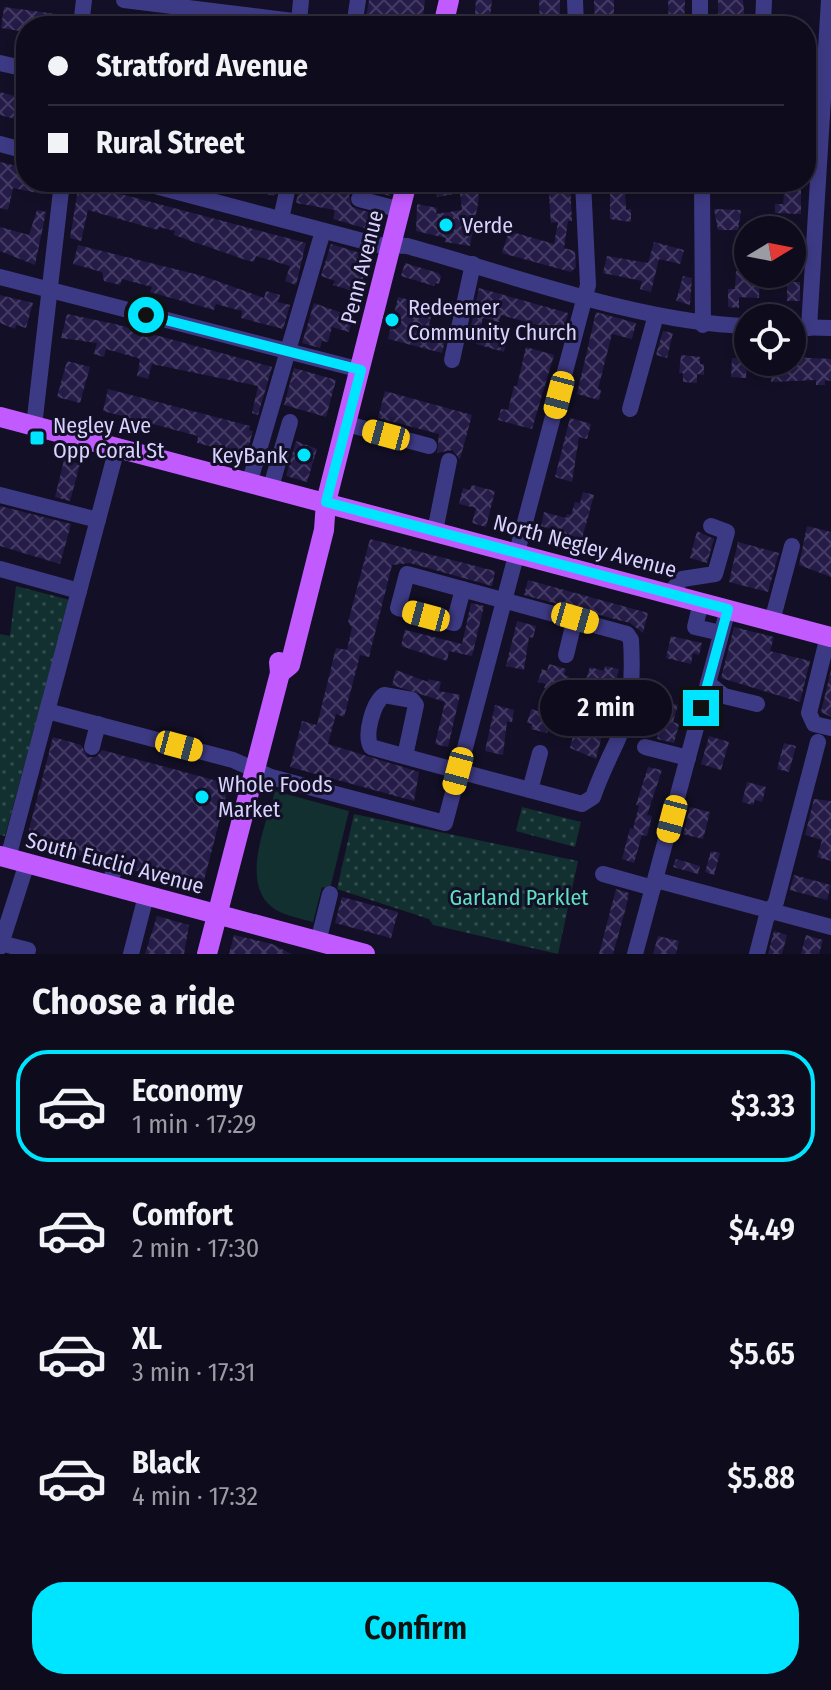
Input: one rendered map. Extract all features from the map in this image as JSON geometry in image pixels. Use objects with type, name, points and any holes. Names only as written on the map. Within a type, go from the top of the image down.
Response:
[{"type":"main road","name":"Penn Avenue","points":[[207,954],[280,673],[278,657],[311,527],[326,502],[405,192]]},
{"type":"main road","name":"North Negley Avenue","points":[[0,417],[830,636]]},
{"type":"main road","name":"South Euclid Avenue","points":[[12,859],[365,954]]},
{"type":"street","points":[[124,0],[193,4],[264,16]]},
{"type":"street","points":[[816,153],[829,11]]},
{"type":"street","points":[[34,426],[61,192]]},
{"type":"street","points":[[178,192],[323,231],[473,264],[656,315],[703,325],[734,326]]},
{"type":"street","points":[[281,219],[287,192]]},
{"type":"street","points":[[47,711],[233,760],[255,770],[445,823],[585,295],[588,279],[584,192]]},
{"type":"street","points":[[702,192],[703,325]]},
{"type":"street","points":[[802,304],[812,192]]},
{"type":"street","points":[[359,199],[401,210]]},
{"type":"street","points":[[249,484],[323,231]]},
{"type":"street","points":[[452,360],[473,264]]},
{"type":"street","points":[[0,277],[361,370]]},
{"type":"street","points":[[630,409],[656,315]]},
{"type":"street","points":[[806,327],[831,328]]},
{"type":"street","points":[[270,490],[290,422]]},
{"type":"street","points":[[347,424],[429,446]]},
{"type":"street","points":[[28,950],[0,944],[12,859],[38,772],[47,711],[117,448]]},
{"type":"street","points":[[435,531],[449,461]]},
{"type":"street","points":[[0,495],[98,520]]},
{"type":"street","points":[[669,594],[682,579],[715,574],[727,532],[711,526]]},
{"type":"street","points":[[772,621],[792,546]]},
{"type":"street","points":[[0,569],[79,591]]},
{"type":"street","points":[[405,756],[582,804],[590,801],[602,767],[619,737],[631,696],[631,640],[627,634],[463,589]]},
{"type":"street","points":[[701,602],[695,627],[721,633]]},
{"type":"street","points":[[635,954],[728,609]]},
{"type":"street","points":[[566,655],[575,618]]},
{"type":"street","points":[[830,636],[809,713],[814,724],[831,728]]},
{"type":"street","points":[[708,683],[724,696],[757,704]]},
{"type":"street","points":[[92,747],[98,724]]},
{"type":"street","points":[[757,954],[818,742]]},
{"type":"street","points":[[645,747],[688,758]]},
{"type":"street","points":[[530,790],[540,753]]},
{"type":"street","points":[[110,885],[115,865]]},
{"type":"street","points":[[603,874],[831,927]]},
{"type":"street","points":[[318,942],[330,894]]},
{"type":"street","points":[[131,954],[146,896]]},
{"type":"green space","points":[[16,586],[70,600],[5,836],[0,835],[0,634],[10,636]]},
{"type":"green space","points":[[275,791],[349,811],[330,889],[322,887],[313,922],[282,913],[268,903],[260,890],[258,857]]},
{"type":"green space","points":[[522,807],[581,822],[575,847],[516,831]]},
{"type":"green space","name":"Garland Parklet","points":[[354,814],[578,861],[558,954],[433,925],[429,919],[337,889]]},
{"type":"building","points":[[369,0],[425,0],[423,16],[366,16]]},
{"type":"building","points":[[476,0],[492,0],[490,16],[475,16]]},
{"type":"building","points":[[539,0],[560,0],[560,16],[540,16]]},
{"type":"building","points":[[594,0],[614,0],[614,16],[595,16]]},
{"type":"building","points":[[668,0],[685,0],[684,16],[669,16]]},
{"type":"building","points":[[718,0],[743,0],[744,16],[718,16]]},
{"type":"building","points":[[4,7],[71,16],[16,16],[16,30],[1,28]]},
{"type":"building","points":[[0,92],[16,96],[16,119],[0,115]]},
{"type":"building","points":[[0,162],[16,166],[16,189],[13,188],[8,210],[0,208]]},
{"type":"building","points":[[78,192],[113,192],[306,243],[296,285],[285,281],[290,266],[256,256],[254,262],[246,260],[174,235],[175,231],[159,227],[158,230],[88,210],[81,241],[70,238]]},
{"type":"building","points":[[298,192],[354,192],[349,195],[352,207],[385,217],[378,232],[333,219],[335,210],[296,203]]},
{"type":"building","name":"Verde","points":[[436,192],[478,192],[470,246],[445,242],[446,238],[416,231],[417,204],[437,208],[436,214],[462,210],[460,193],[437,197]]},
{"type":"building","points":[[549,192],[571,192],[572,221],[568,221],[564,248],[575,251],[576,267],[571,272],[502,253],[509,231],[554,244],[558,222],[551,223]]},
{"type":"building","points":[[610,192],[625,192],[626,210],[631,209],[631,222],[610,219]]},
{"type":"building","points":[[784,192],[801,192],[801,214],[775,213],[775,204],[783,204]]},
{"type":"building","points":[[714,209],[741,210],[740,216],[734,216],[734,230],[718,230]]},
{"type":"building","points":[[37,210],[46,212],[35,265],[0,251],[0,227],[29,235]]},
{"type":"building","points":[[654,242],[684,250],[680,264],[659,259],[651,292],[640,289],[642,281],[603,273],[607,256],[648,263]]},
{"type":"building","points":[[331,244],[370,256],[359,293],[333,285],[335,281],[321,276]]},
{"type":"building","points":[[78,245],[203,276],[264,298],[266,291],[280,295],[278,302],[290,305],[283,329],[241,318],[242,311],[216,304],[214,310],[150,292],[152,287],[122,279],[120,285],[104,281],[102,272],[73,264]]},
{"type":"building","points":[[405,263],[438,273],[441,276],[439,284],[435,283],[434,286],[401,276]]},
{"type":"building","points":[[683,276],[692,278],[690,305],[676,301]]},
{"type":"building","points":[[479,288],[568,313],[564,332],[501,315],[499,322],[483,318],[479,333],[470,331]]},
{"type":"building","points":[[759,288],[759,298],[739,297],[739,304],[728,307],[728,289]]},
{"type":"building","points":[[787,288],[800,288],[800,301],[787,301]]},
{"type":"building","points":[[0,295],[33,303],[26,328],[16,325],[15,329],[0,323]]},
{"type":"building","points":[[398,297],[434,306],[429,324],[448,329],[442,353],[388,339]]},
{"type":"building","points":[[314,303],[353,317],[349,332],[332,327],[328,342],[322,341],[320,348],[302,343]]},
{"type":"building","points":[[596,312],[636,323],[632,339],[612,334],[598,389],[601,390],[599,400],[577,394]]},
{"type":"building","points":[[67,314],[272,367],[258,415],[252,413],[258,386],[152,364],[148,379],[137,376],[138,358],[106,349],[104,357],[94,354],[97,343],[61,338]]},
{"type":"building","points":[[663,331],[673,333],[667,358],[656,355]]},
{"type":"building","points":[[478,336],[506,343],[504,352],[476,344]]},
{"type":"building","points":[[526,347],[554,355],[532,429],[498,420],[501,409],[508,410]]},
{"type":"building","points":[[681,355],[700,357],[700,364],[704,364],[704,375],[697,374],[697,383],[683,382],[683,373],[679,373]]},
{"type":"building","points":[[734,358],[734,376],[746,378],[731,377]]},
{"type":"building","points":[[806,358],[831,359],[831,381],[825,380],[825,385],[816,385],[816,380],[771,382],[771,376],[806,376]]},
{"type":"building","points":[[67,361],[90,367],[80,403],[57,397]]},
{"type":"building","points":[[294,368],[336,380],[326,417],[284,405]]},
{"type":"building","points":[[108,389],[250,426],[249,430],[253,431],[246,455],[197,443],[198,436],[103,411]]},
{"type":"building","points":[[385,391],[472,415],[460,459],[452,450],[437,453],[439,434],[378,418]]},
{"type":"building","points":[[570,418],[591,424],[587,439],[579,437],[572,482],[555,477]]},
{"type":"building","points":[[296,441],[317,449],[307,482],[286,476]]},
{"type":"building","points":[[64,460],[80,464],[70,501],[55,497]]},
{"type":"building","points":[[472,485],[495,491],[486,527],[472,523],[476,508],[459,504],[463,488],[470,490]]},
{"type":"building","points":[[583,492],[594,495],[582,539],[541,526],[544,512],[566,518],[567,514],[571,515],[575,502],[580,503]]},
{"type":"building","points":[[0,506],[71,524],[60,564],[0,546]]},
{"type":"building","points":[[807,526],[831,532],[831,577],[799,565]]},
{"type":"building","points":[[697,531],[714,539],[707,563],[690,558]]},
{"type":"building","points":[[370,539],[495,571],[492,586],[410,563],[392,565],[369,657],[360,655],[344,717],[336,714],[328,744],[419,772],[414,801],[290,767],[302,721],[317,725],[336,648],[347,650],[352,627],[348,622]]},
{"type":"building","points":[[738,542],[779,553],[768,592],[729,582]]},
{"type":"building","points":[[528,580],[648,613],[643,633],[630,623],[524,595]]},
{"type":"building","points":[[471,603],[484,606],[472,656],[449,651],[447,661],[401,646],[405,630],[462,644]]},
{"type":"building","points":[[517,621],[536,626],[533,638],[529,637],[524,670],[506,666]]},
{"type":"building","points":[[734,627],[774,637],[770,651],[810,661],[800,702],[721,678]]},
{"type":"building","points":[[671,636],[702,643],[699,655],[693,653],[691,664],[666,658]]},
{"type":"building","points":[[549,664],[566,669],[564,675],[569,676],[565,689],[560,688],[558,692],[544,688],[546,684],[538,682],[542,669],[547,671]]},
{"type":"building","points":[[605,666],[619,669],[596,759],[570,748],[575,728],[571,727],[590,667],[604,671]]},
{"type":"building","points":[[396,670],[428,682],[428,679],[441,682],[439,691],[460,695],[448,747],[435,744],[445,702],[392,685]]},
{"type":"building","points":[[831,670],[831,717],[821,712]]},
{"type":"building","points":[[664,701],[678,705],[673,722],[679,724],[674,743],[657,739]]},
{"type":"building","points":[[495,705],[514,710],[512,722],[507,721],[503,755],[485,751]]},
{"type":"building","points":[[531,709],[558,717],[554,731],[549,729],[547,733],[531,729],[532,724],[527,723]]},
{"type":"building","points":[[709,736],[729,742],[721,770],[701,764]]},
{"type":"building","points":[[53,737],[81,745],[88,757],[96,757],[102,750],[229,784],[202,888],[126,868],[118,855],[111,855],[104,862],[26,841]]},
{"type":"building","points":[[784,743],[796,746],[789,772],[777,769]]},
{"type":"building","points":[[648,767],[662,770],[647,815],[652,816],[647,836],[642,835],[634,863],[622,859],[630,828],[633,829],[639,806],[636,805]]},
{"type":"building","points":[[747,782],[766,787],[762,802],[755,800],[753,805],[742,802]]},
{"type":"building","points":[[814,799],[831,801],[831,861],[817,857],[822,840],[805,835]]},
{"type":"building","points":[[690,807],[710,812],[703,839],[683,834]]},
{"type":"building","points":[[711,851],[720,853],[714,875],[705,872]]},
{"type":"building","points":[[676,859],[700,866],[698,874],[673,867]]},
{"type":"building","points":[[794,875],[831,885],[827,900],[790,890]]},
{"type":"building","points":[[616,889],[629,893],[625,911],[613,954],[599,954]]},
{"type":"building","points":[[342,897],[398,912],[391,938],[335,923]]},
{"type":"building","points":[[157,916],[189,925],[184,954],[145,954]]},
{"type":"building","points":[[774,931],[787,935],[782,954],[768,954]]},
{"type":"building","points":[[234,935],[272,944],[291,954],[229,954]]},
{"type":"building","points":[[806,935],[823,940],[819,954],[801,954]]},
{"type":"building","points":[[658,936],[679,941],[676,954],[653,954]]},
{"type":"place","name":"Verde","points":[[446,225]]},
{"type":"place","name":"Redeemer Community Church","points":[[392,320]]},
{"type":"place","name":"Negley Ave Opp Coral St","points":[[37,438]]},
{"type":"place","name":"KeyBank","points":[[304,455]]},
{"type":"place","name":"Whole Foods Market","points":[[202,797]]},
{"type":"route","points":[[146,315],[361,370],[326,502],[728,609],[701,708]]}]
